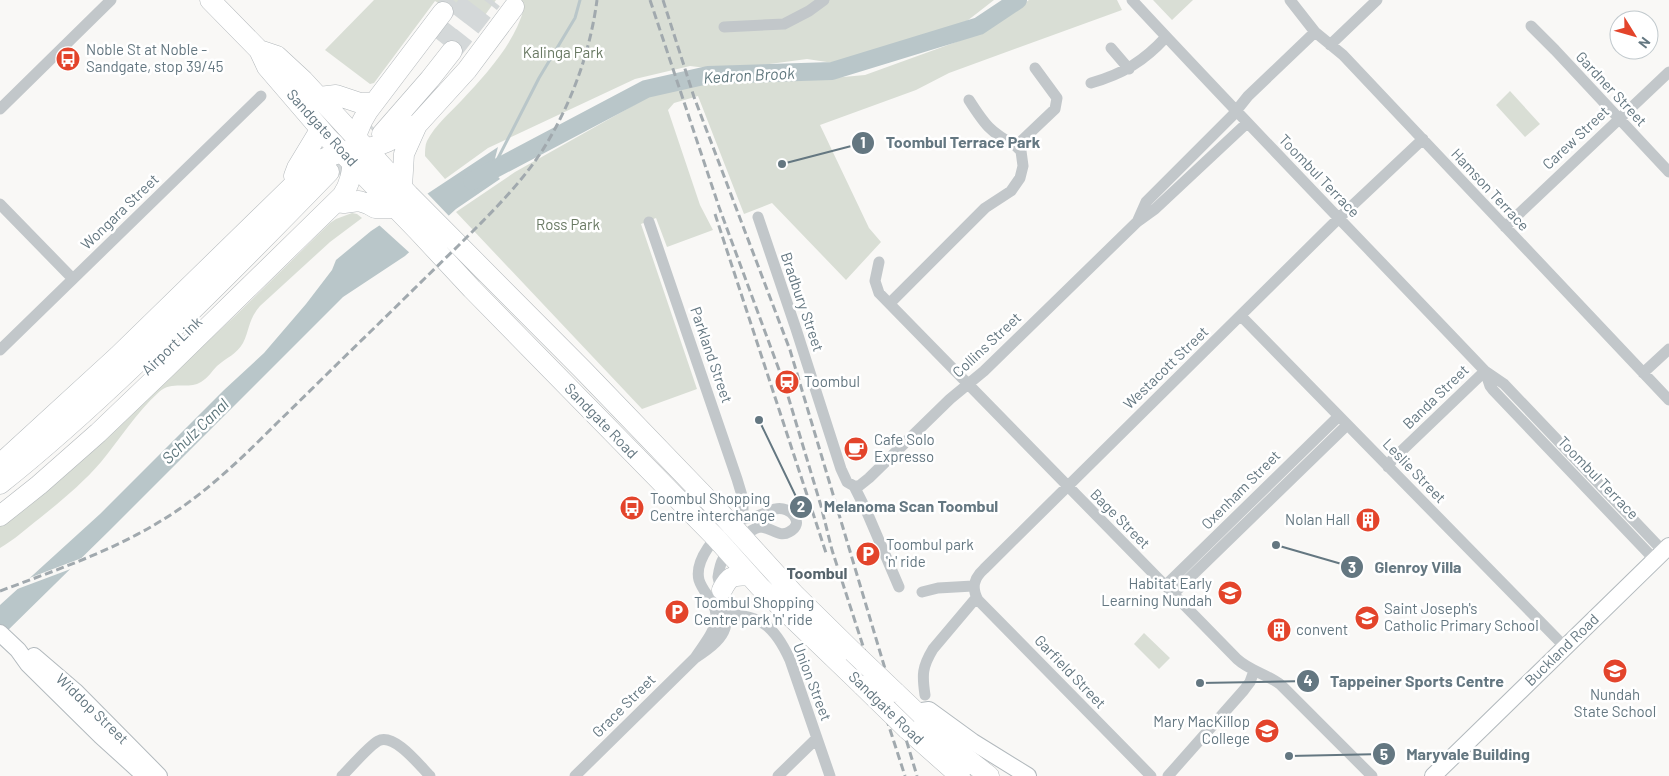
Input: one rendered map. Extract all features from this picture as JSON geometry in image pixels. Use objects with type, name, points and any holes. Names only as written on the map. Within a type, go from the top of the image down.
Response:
[{"type":"highway","name":"Sandgate Road","points":[[210,0],[259,50],[267,66],[320,130],[354,151],[402,196],[447,247],[583,370],[739,527],[796,595],[957,751],[989,776]]},
{"type":"highway","points":[[336,202],[359,201],[375,208],[402,196],[404,154],[417,125],[472,63],[514,7]]},
{"type":"highway","points":[[0,516],[39,485],[98,433],[336,202],[349,186],[354,151],[362,121],[443,12]]},
{"type":"highway","points":[[376,130],[445,46]]},
{"type":"highway","name":"Sandgate Road","points":[[259,50],[277,56],[319,97],[354,151]]},
{"type":"highway","points":[[319,97],[336,95],[360,103],[374,103]]},
{"type":"highway","points":[[0,464],[185,293],[319,161],[328,156],[389,142],[406,127],[417,125]]},
{"type":"highway","points":[[292,186],[297,168],[320,130]]},
{"type":"highway","name":"Airport Link","points":[[0,484],[57,438],[334,177],[216,304],[64,448],[0,504]]},
{"type":"highway","name":"Sandgate Road","points":[[447,247],[472,289],[723,545],[749,576],[788,615],[862,686],[916,712],[960,776]]},
{"type":"highway","points":[[722,590],[731,576],[749,576]]},
{"type":"street","points":[[0,109],[111,0]]},
{"type":"street","points":[[724,28],[784,24],[809,11],[824,0]]},
{"type":"street","name":"Toombul Terrace","points":[[1132,0],[1485,371],[1504,384],[1662,552]]},
{"type":"street","name":"Hamson Terrace","points":[[1290,0],[1315,32],[1342,55],[1669,400]]},
{"type":"street","points":[[1330,45],[1377,0]]},
{"type":"street","name":"Gardner Street","points":[[1531,26],[1669,172]]},
{"type":"street","name":"Collins Street","points":[[1137,222],[1146,202],[1237,110],[1248,96],[1315,32]]},
{"type":"street","points":[[1091,83],[1111,78],[1135,66],[1166,37]]},
{"type":"street","points":[[1111,48],[1128,69]]},
{"type":"street","points":[[1016,146],[1056,106],[1057,98],[1035,68]]},
{"type":"street","name":"Carew Street","points":[[1504,226],[1669,72]]},
{"type":"street","name":"Wongara Street","points":[[0,350],[261,96]]},
{"type":"street","points":[[890,304],[984,208],[1010,191],[1020,178],[1023,166],[1020,151],[1016,146],[1002,139],[988,127],[969,100]]},
{"type":"street","name":"Collins Street","points":[[854,486],[861,484],[868,478],[984,371],[1137,222],[1155,209],[1247,123]]},
{"type":"street","name":"Westacott Street","points":[[916,712],[922,675],[928,656],[975,592],[976,578],[980,572],[1339,218],[1423,140]]},
{"type":"street","points":[[0,204],[73,279]]},
{"type":"street","name":"Bradbury Street","points":[[758,217],[841,469],[848,482],[854,486],[866,510],[899,586]]},
{"type":"street","name":"Parkland Street","points":[[649,222],[716,414],[743,499],[757,516]]},
{"type":"street","name":"Bage Street","points":[[879,262],[876,272],[878,292],[1245,667],[1271,677],[1281,685],[1372,776]]},
{"type":"street","name":"Leslie Street","points":[[1241,316],[1566,647]]},
{"type":"street","points":[[1644,373],[1669,349]]},
{"type":"street","name":"Banda Street","points":[[1388,467],[1396,456],[1485,371]]},
{"type":"street","name":"Oxenham Street","points":[[1165,586],[1339,416]]},
{"type":"street","name":"Oxenham Street","points":[[1173,594],[1347,425]]},
{"type":"street","name":"Parkland Street","points":[[739,527],[743,499]]},
{"type":"street","name":"Grace Street","points":[[575,776],[695,658],[712,647],[724,631],[721,614],[722,590],[718,577],[724,558],[723,545],[739,527],[767,528],[781,534],[790,532],[793,530],[796,522],[792,513],[781,508],[757,516],[739,527],[723,545],[704,555],[699,574],[702,588],[721,614]]},
{"type":"street","name":"Buckland Road","points":[[1433,776],[1662,552]]},
{"type":"street","points":[[922,592],[938,588],[975,592]]},
{"type":"street","name":"Garfield Street","points":[[975,592],[1150,776]]},
{"type":"street","name":"Union Street","points":[[721,614],[756,618],[776,636],[783,646],[790,660],[830,776]]},
{"type":"street","name":"Widdop Street","points":[[2,635],[18,650],[28,664],[101,736],[145,776]]},
{"type":"street","name":"Widdop Street","points":[[18,650],[32,655],[59,677],[160,776]]},
{"type":"street","points":[[1168,776],[1244,690],[1250,682],[1254,671]]},
{"type":"street","name":"Sandgate Road","points":[[916,712],[930,710],[973,742],[1028,776]]},
{"type":"street","points":[[778,776],[817,738]]},
{"type":"street","points":[[342,776],[381,740],[388,740],[399,745],[430,776]]},
{"type":"green space","points":[[374,0],[496,0],[477,26],[435,1],[374,83],[370,84],[325,50]]},
{"type":"green space","name":"Kalinga Park","points":[[511,0],[994,0],[967,21],[840,64],[807,59],[723,70],[690,66],[635,79],[488,148],[445,179],[425,156],[426,143],[439,124],[481,80],[507,46],[520,21],[524,8]]},
{"type":"green space","name":"Ross Park","points":[[1029,0],[1117,0],[1122,10],[949,73],[916,90],[820,125],[869,228],[881,242],[846,280],[772,203],[744,214],[698,96],[674,103],[668,110],[700,205],[713,230],[667,247],[656,218],[641,224],[697,389],[642,409],[456,212],[515,172],[650,96],[699,84],[811,80],[865,75],[981,33]]},
{"type":"green space","points":[[1153,0],[1193,0],[1172,20]]},
{"type":"green space","points":[[1510,91],[1540,124],[1525,137],[1496,105]]},
{"type":"green space","points":[[352,213],[362,218],[330,242],[260,306],[253,316],[243,343],[238,350],[217,366],[201,382],[164,388],[159,392],[128,426],[101,462],[72,492],[0,548],[0,523],[171,375],[235,316],[330,223]]},
{"type":"green space","points":[[1144,633],[1170,658],[1159,669],[1134,644]]},
{"type":"water","name":"Schulz Canal","points":[[498,147],[492,170],[500,179],[456,209],[405,256],[343,297],[0,638],[0,605],[100,514],[224,390],[264,353],[306,304],[332,270],[336,260],[371,231]]},
{"type":"pier","points":[[427,193],[450,217],[411,254],[379,225]]},
{"type":"pier","points":[[87,556],[76,567],[12,591],[24,580]]},
{"type":"waterway","points":[[492,170],[539,78],[575,18],[580,0]]},
{"type":"waterway","name":"Kedron Brook","points":[[472,181],[646,89],[708,75],[832,71],[979,26],[1018,0]]},
{"type":"tunnel","points":[[443,12],[453,0]]},
{"type":"tunnel","points":[[439,41],[471,0]]},
{"type":"tunnel","points":[[452,51],[492,0]]},
{"type":"tunnel","points":[[329,172],[372,126]]},
{"type":"railway","points":[[0,591],[125,541],[164,519],[194,498],[250,449],[458,246],[513,189],[542,151],[562,115],[578,78],[590,39],[597,0]]},
{"type":"railway","points":[[650,0],[719,207],[785,386],[821,506],[832,550],[905,776]]},
{"type":"railway","points":[[663,0],[694,97],[790,350],[917,776]]},
{"type":"railway","points":[[715,214],[827,556]]},
{"type":"place","name":"Noble St at Noble - Sandgate, stop 39/45","points":[[68,59]]},
{"type":"place","name":"Toombul Terrace Park","points":[[782,164]]},
{"type":"place","name":"Toombul","points":[[787,382]]},
{"type":"place","name":"Melanoma Scan Toombul","points":[[759,420]]},
{"type":"place","name":"Cafe Solo Expresso","points":[[856,449]]},
{"type":"place","name":"Toombul Shopping Centre interchange","points":[[632,508]]},
{"type":"place","name":"Nolan Hall","points":[[1368,520]]},
{"type":"place","name":"Glenroy Villa","points":[[1276,545]]},
{"type":"place","name":"Toombul park 'n' ride","points":[[868,554]]},
{"type":"place","name":"Habitat Early Learning Nundah","points":[[1230,593]]},
{"type":"place","name":"Toombul Shopping Centre park 'n' ride","points":[[677,612]]},
{"type":"place","name":"Saint Joseph's Catholic Primary School","points":[[1367,618]]},
{"type":"place","name":"convent","points":[[1279,630]]},
{"type":"place","name":"Nundah State School","points":[[1615,671]]},
{"type":"place","name":"Tappeiner Sports Centre","points":[[1200,683]]},
{"type":"place","name":"Mary MacKillop College","points":[[1267,731]]},
{"type":"place","name":"Maryvale Building","points":[[1289,756]]},
{"type":"district","name":"Toombul","points":[[817,573]]}]
